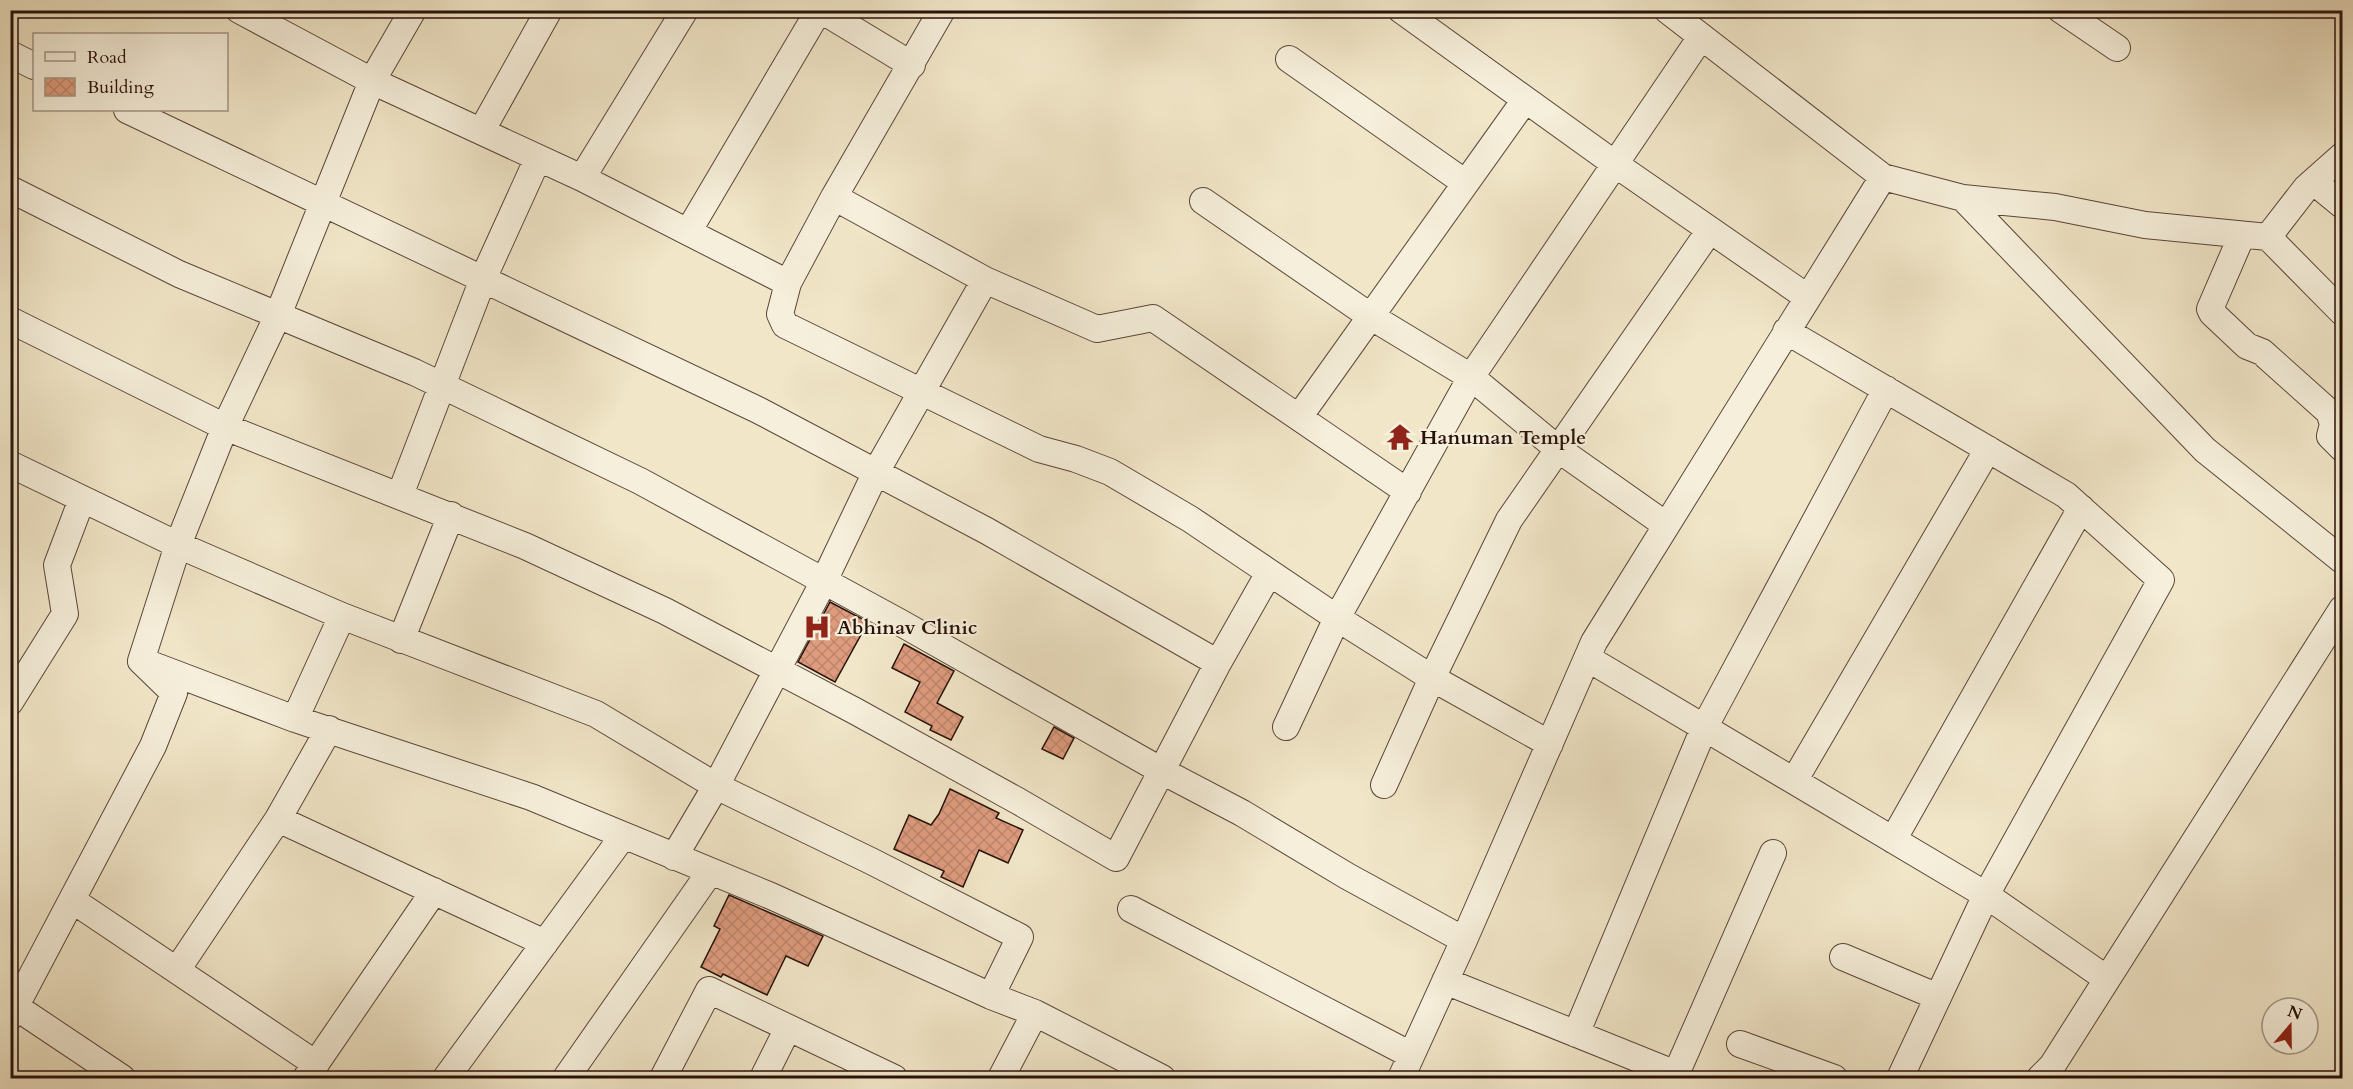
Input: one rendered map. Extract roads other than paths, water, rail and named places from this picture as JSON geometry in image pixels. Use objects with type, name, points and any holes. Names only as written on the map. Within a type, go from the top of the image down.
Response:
[{"type":"street","points":[[239,10],[372,81],[582,177],[788,283]]},
{"type":"street","points":[[141,661],[178,545],[225,427],[278,315],[372,81],[413,10]]},
{"type":"street","points":[[482,130],[549,10]]},
{"type":"street","points":[[582,177],[685,10]]},
{"type":"street","points":[[688,232],[820,10],[912,65]]},
{"type":"street","points":[[942,10],[834,197],[788,283],[780,314],[785,325],[1039,449],[1076,459],[1110,472],[1190,519],[1336,618],[1432,678],[1550,744]]},
{"type":"street","points":[[1401,10],[1615,164],[1807,297]]},
{"type":"street","points":[[1667,10],[1883,177],[1964,198],[2055,207],[2145,225],[2268,237],[2343,312]]},
{"type":"street","points":[[2061,10],[2117,48]]},
{"type":"street","points":[[1286,728],[1336,618],[1471,377],[1701,37]]},
{"type":"street","points":[[10,54],[33,66]]},
{"type":"street","points":[[1289,59],[1464,182]]},
{"type":"street","points":[[1299,417],[1464,182],[1525,100]]},
{"type":"street","points":[[129,111],[758,410],[987,531],[1218,663]]},
{"type":"street","points":[[2268,237],[2306,188],[2343,156]]},
{"type":"street","points":[[400,495],[483,279],[538,158]]},
{"type":"street","points":[[1401,1078],[1446,981],[1594,642],[1883,177]]},
{"type":"street","points":[[2314,182],[2343,205]]},
{"type":"street","points":[[10,189],[179,274],[442,385],[640,481],[824,581],[1162,771],[1242,813],[1347,876],[1464,940]]},
{"type":"street","points":[[834,197],[985,280],[1096,329],[1153,318],[1408,492]]},
{"type":"street","points":[[1964,198],[2205,450],[2343,560]]},
{"type":"street","points":[[1203,201],[1370,316],[1471,377],[1558,450],[1666,525]]},
{"type":"street","points":[[1384,784],[1432,678],[1509,520],[1710,230]]},
{"type":"street","points":[[2242,235],[2210,309],[2247,346],[2262,352],[2328,412],[2333,424],[2330,436],[2343,448]]},
{"type":"street","points":[[674,857],[716,786],[777,671],[824,581],[876,472],[985,280]]},
{"type":"street","points":[[10,320],[225,427],[451,515],[525,546],[654,606],[855,711],[1116,858],[1218,663],[1269,573]]},
{"type":"street","points":[[1786,331],[2067,495],[2162,580],[1986,895],[1900,1078]]},
{"type":"street","points":[[1576,1034],[1704,728],[1886,389]]},
{"type":"street","points":[[1794,781],[1988,449]]},
{"type":"street","points":[[10,464],[178,545],[342,616],[596,714],[716,786],[1020,937],[991,996]]},
{"type":"street","points":[[10,702],[65,614],[57,565],[82,499]]},
{"type":"street","points":[[1893,840],[2081,508]]},
{"type":"street","points":[[401,640],[451,515]]},
{"type":"street","points":[[2040,1078],[2052,1066],[2343,609]]},
{"type":"street","points":[[295,719],[342,616]]},
{"type":"street","points":[[1587,658],[1986,895],[2107,979]]},
{"type":"street","points":[[141,661],[295,719],[531,797],[771,896],[991,996],[1035,1013],[1162,1078]]},
{"type":"street","points":[[122,1078],[13,1012],[20,978],[72,900],[153,746],[174,693],[141,661]]},
{"type":"street","points":[[177,970],[278,819],[328,729]]},
{"type":"street","points":[[278,819],[545,943]]},
{"type":"street","points":[[446,1078],[623,836]]},
{"type":"street","points":[[1446,981],[1675,1076],[1773,853]]},
{"type":"street","points":[[566,1078],[710,872]]},
{"type":"street","points":[[72,900],[177,970],[311,1071],[435,891]]},
{"type":"street","points":[[1131,909],[1411,1055]]},
{"type":"street","points":[[1843,957],[1938,997]]},
{"type":"street","points":[[663,1078],[709,990],[881,1076]]},
{"type":"street","points":[[1001,1078],[1035,1013]]},
{"type":"street","points":[[763,1078],[788,1028]]},
{"type":"street","points":[[1740,1044],[1834,1078]]},
{"type":"place","name":"Hanuman Temple","points":[[1400,437]]},
{"type":"place","name":"Abhinav Clinic","points":[[817,627]]}]
